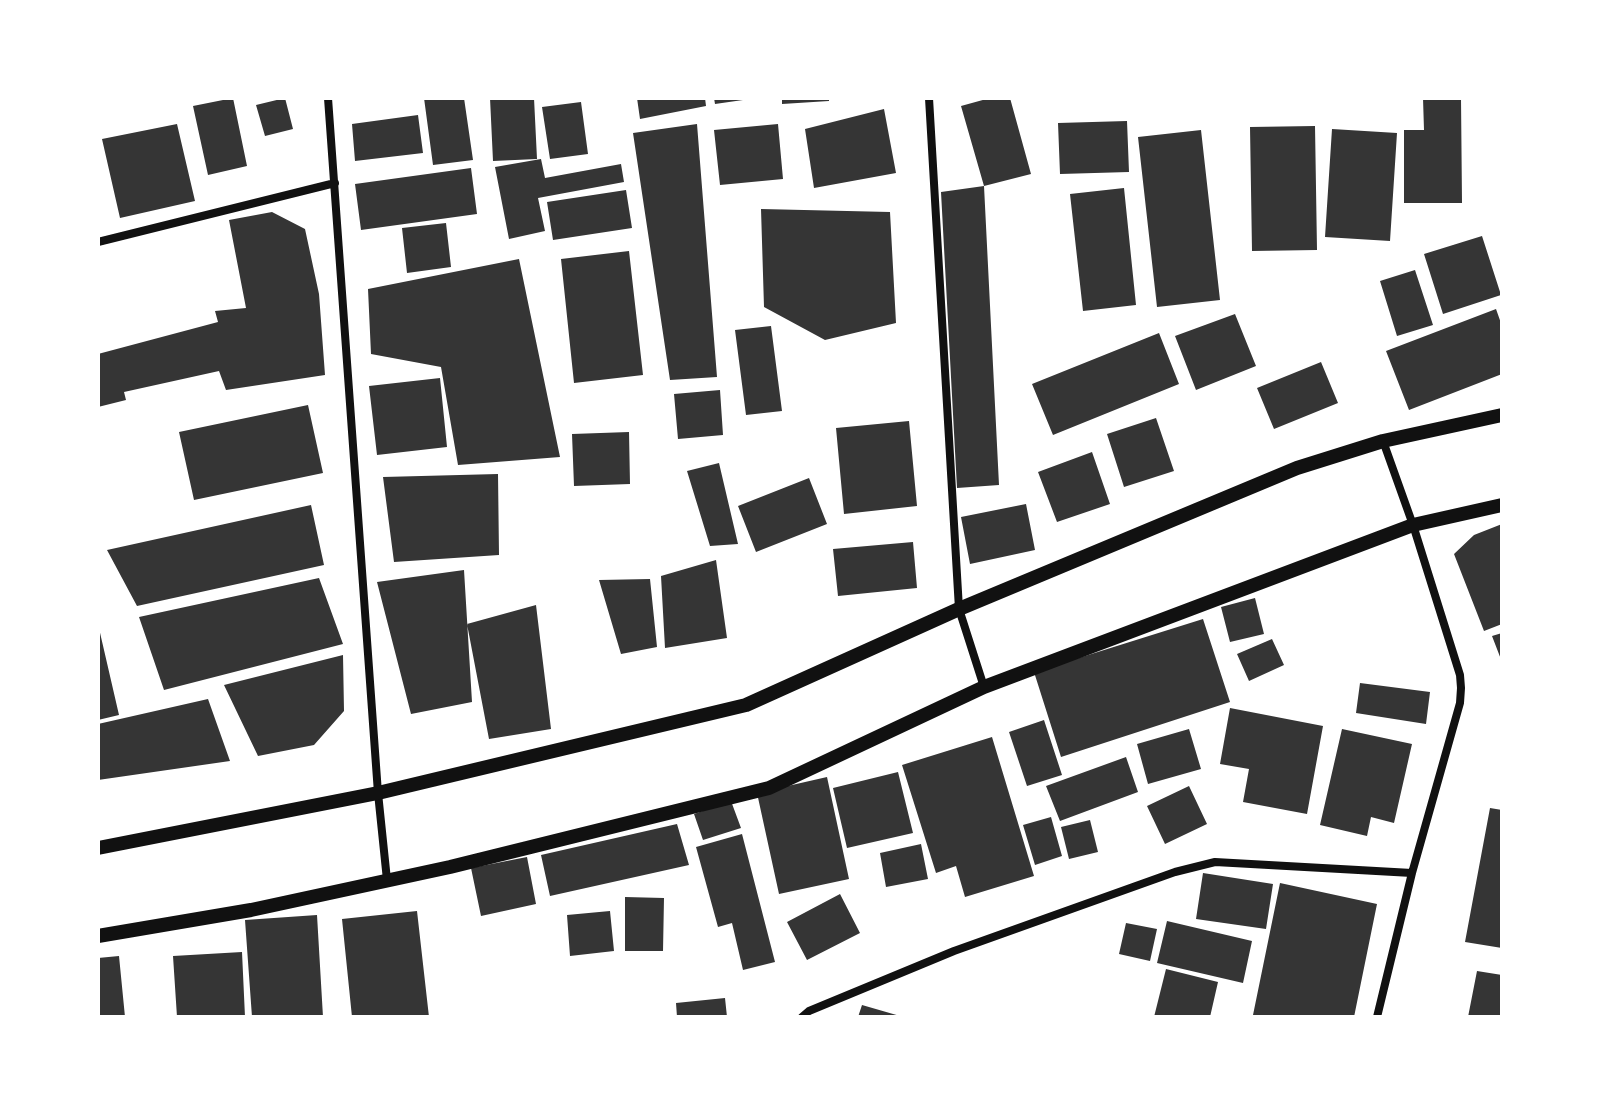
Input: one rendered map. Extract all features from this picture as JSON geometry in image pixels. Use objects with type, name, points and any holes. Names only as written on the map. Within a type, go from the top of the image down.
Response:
[{"type":"street","points":[[328,98],[378,793],[387,880]]},
{"type":"street","points":[[929,98],[959,609],[984,687]]},
{"type":"street","points":[[98,242],[335,183]]},
{"type":"street","points":[[98,848],[378,793],[746,705],[959,609],[1297,468],[1383,441],[1502,415]]},
{"type":"street","points":[[1377,1017],[1412,873],[1460,703],[1461,688],[1460,675],[1413,525],[1383,441]]},
{"type":"street","points":[[98,936],[251,910],[450,867],[769,788],[984,687],[1413,525],[1502,505]]},
{"type":"street","points":[[802,1017],[809,1011],[954,951],[1175,872],[1215,862],[1412,873]]},
{"type":"building","points":[[233,98],[247,166],[208,175],[193,106]]},
{"type":"building","points":[[285,98],[293,129],[265,136],[256,105]]},
{"type":"building","points":[[424,98],[464,98],[473,160],[433,165]]},
{"type":"building","points":[[490,98],[534,98],[537,159],[493,161]]},
{"type":"building","points":[[637,98],[705,98],[706,106],[640,119]]},
{"type":"building","points":[[714,98],[742,98],[743,100],[715,104]]},
{"type":"building","points":[[782,98],[829,98],[829,101],[782,104]]},
{"type":"building","points":[[990,98],[1010,98],[1031,174],[984,186],[961,106]]},
{"type":"building","points":[[1423,98],[1461,98],[1462,203],[1404,203],[1404,130],[1424,130]]},
{"type":"building","points":[[581,102],[588,154],[550,159],[542,107]]},
{"type":"building","points":[[884,109],[896,173],[814,188],[805,129]]},
{"type":"building","points":[[418,115],[423,153],[355,161],[352,124]]},
{"type":"building","points":[[1127,121],[1129,172],[1060,174],[1058,123]]},
{"type":"building","points":[[177,124],[195,201],[120,218],[102,139]]},
{"type":"building","points":[[697,124],[717,377],[670,380],[633,133]]},
{"type":"building","points":[[778,124],[783,179],[720,185],[714,130]]},
{"type":"building","points":[[1315,126],[1317,250],[1252,251],[1250,127]]},
{"type":"building","points":[[1332,129],[1397,133],[1390,241],[1325,237]]},
{"type":"building","points":[[1201,130],[1220,300],[1157,307],[1138,137]]},
{"type":"building","points":[[541,159],[545,178],[621,164],[624,182],[538,198],[545,231],[509,239],[495,167]]},
{"type":"building","points":[[471,168],[477,214],[361,230],[355,184]]},
{"type":"building","points":[[984,186],[999,485],[957,488],[941,192]]},
{"type":"building","points":[[1124,188],[1136,305],[1083,311],[1070,194]]},
{"type":"building","points":[[626,190],[632,228],[553,240],[547,202]]},
{"type":"building","points":[[761,209],[890,212],[896,323],[825,340],[764,307]]},
{"type":"building","points":[[272,212],[305,229],[319,294],[325,375],[226,390],[219,371],[124,392],[126,400],[98,407],[98,354],[218,322],[215,311],[246,308],[229,220]]},
{"type":"building","points":[[446,223],[451,267],[407,273],[402,228]]},
{"type":"building","points":[[1482,236],[1501,295],[1443,314],[1424,254]]},
{"type":"building","points":[[629,251],[643,375],[574,383],[561,259]]},
{"type":"building","points":[[519,259],[560,457],[458,465],[441,367],[371,354],[368,289]]},
{"type":"building","points":[[1415,270],[1433,325],[1397,336],[1380,281]]},
{"type":"building","points":[[1496,309],[1502,326],[1502,374],[1409,410],[1386,351]]},
{"type":"building","points":[[1235,314],[1256,366],[1196,390],[1175,336]]},
{"type":"building","points":[[771,326],[782,411],[746,415],[735,330]]},
{"type":"building","points":[[1159,333],[1179,384],[1053,435],[1032,384]]},
{"type":"building","points":[[1321,362],[1338,403],[1274,429],[1257,388]]},
{"type":"building","points":[[440,378],[447,447],[377,455],[369,386]]},
{"type":"building","points":[[720,390],[723,435],[678,439],[674,394]]},
{"type":"building","points":[[308,405],[323,473],[194,500],[179,432]]},
{"type":"building","points":[[1156,418],[1174,471],[1124,487],[1107,434]]},
{"type":"building","points":[[909,421],[917,506],[844,514],[836,428]]},
{"type":"building","points":[[629,432],[630,484],[574,486],[572,434]]},
{"type":"building","points":[[1092,452],[1110,504],[1057,522],[1038,472]]},
{"type":"building","points":[[719,463],[738,544],[710,546],[687,471]]},
{"type":"building","points":[[498,474],[499,555],[394,562],[383,477]]},
{"type":"building","points":[[809,478],[827,524],[756,552],[738,506]]},
{"type":"building","points":[[1026,504],[1035,550],[970,564],[961,517]]},
{"type":"building","points":[[311,505],[324,565],[137,606],[107,550]]},
{"type":"building","points":[[1502,524],[1502,624],[1484,631],[1454,554],[1474,535]]},
{"type":"building","points":[[913,542],[917,588],[838,596],[833,549]]},
{"type":"building","points":[[716,560],[727,638],[665,648],[661,576]]},
{"type":"building","points":[[464,570],[472,702],[411,714],[377,582]]},
{"type":"building","points":[[319,578],[343,644],[164,690],[139,617]]},
{"type":"building","points":[[650,579],[657,647],[621,654],[599,580]]},
{"type":"building","points":[[1255,598],[1264,634],[1230,642],[1221,607]]},
{"type":"building","points":[[536,605],[551,729],[489,739],[467,624]]},
{"type":"building","points":[[1203,619],[1230,702],[1061,757],[1034,672]]},
{"type":"building","points":[[98,624],[119,715],[98,720]]},
{"type":"building","points":[[1502,633],[1502,662],[1492,636]]},
{"type":"building","points":[[1272,639],[1284,665],[1249,681],[1237,654]]},
{"type":"building","points":[[343,655],[344,711],[314,745],[258,756],[224,685]]},
{"type":"building","points":[[1360,683],[1430,692],[1426,724],[1356,713]]},
{"type":"building","points":[[208,699],[230,761],[98,780],[98,724]]},
{"type":"building","points":[[1230,708],[1323,726],[1307,814],[1243,802],[1249,769],[1220,764]]},
{"type":"building","points":[[1044,720],[1062,775],[1027,786],[1009,732]]},
{"type":"building","points":[[1189,729],[1201,769],[1148,784],[1137,744]]},
{"type":"building","points":[[1342,729],[1412,744],[1394,823],[1371,817],[1367,836],[1320,825]]},
{"type":"building","points":[[992,737],[1034,876],[965,897],[956,866],[936,873],[902,765]]},
{"type":"building","points":[[1126,757],[1138,792],[1060,821],[1046,786]]},
{"type":"building","points":[[898,772],[913,833],[847,848],[833,788]]},
{"type":"building","points":[[827,777],[849,879],[779,894],[757,793]]},
{"type":"building","points":[[1189,786],[1207,824],[1165,844],[1147,806]]},
{"type":"building","points":[[731,801],[741,828],[703,840],[694,814]]},
{"type":"building","points":[[1490,808],[1502,810],[1502,948],[1465,942]]},
{"type":"building","points":[[1051,817],[1062,856],[1035,865],[1023,825]]},
{"type":"building","points":[[1090,820],[1098,852],[1069,859],[1061,827]]},
{"type":"building","points":[[677,824],[689,865],[550,896],[541,855]]},
{"type":"building","points":[[742,834],[775,962],[743,970],[732,923],[718,927],[696,847]]},
{"type":"building","points":[[921,844],[928,879],[886,887],[880,853]]},
{"type":"building","points":[[527,857],[536,904],[481,916],[471,868]]},
{"type":"building","points":[[1203,873],[1273,884],[1266,929],[1196,919]]},
{"type":"building","points":[[1280,883],[1377,904],[1354,1017],[1253,1015]]},
{"type":"building","points":[[840,894],[860,933],[807,960],[787,922]]},
{"type":"building","points":[[625,897],[664,898],[663,951],[625,951]]},
{"type":"building","points":[[417,911],[429,1017],[352,1017],[342,919]]},
{"type":"building","points":[[610,911],[614,951],[570,956],[567,915]]},
{"type":"building","points":[[317,915],[323,1017],[252,1017],[245,920]]},
{"type":"building","points":[[1167,921],[1252,941],[1243,983],[1157,963]]},
{"type":"building","points":[[1126,923],[1157,929],[1150,961],[1119,954]]},
{"type":"building","points":[[242,952],[245,1017],[177,1017],[173,956]]},
{"type":"building","points":[[119,956],[125,1017],[98,1017],[98,958]]},
{"type":"building","points":[[1166,969],[1218,982],[1210,1017],[1154,1017]]},
{"type":"building","points":[[1477,971],[1502,975],[1502,1017],[1468,1017]]},
{"type":"building","points":[[725,998],[727,1017],[677,1017],[676,1003]]},
{"type":"building","points":[[862,1005],[900,1016],[900,1017],[858,1017]]}]
